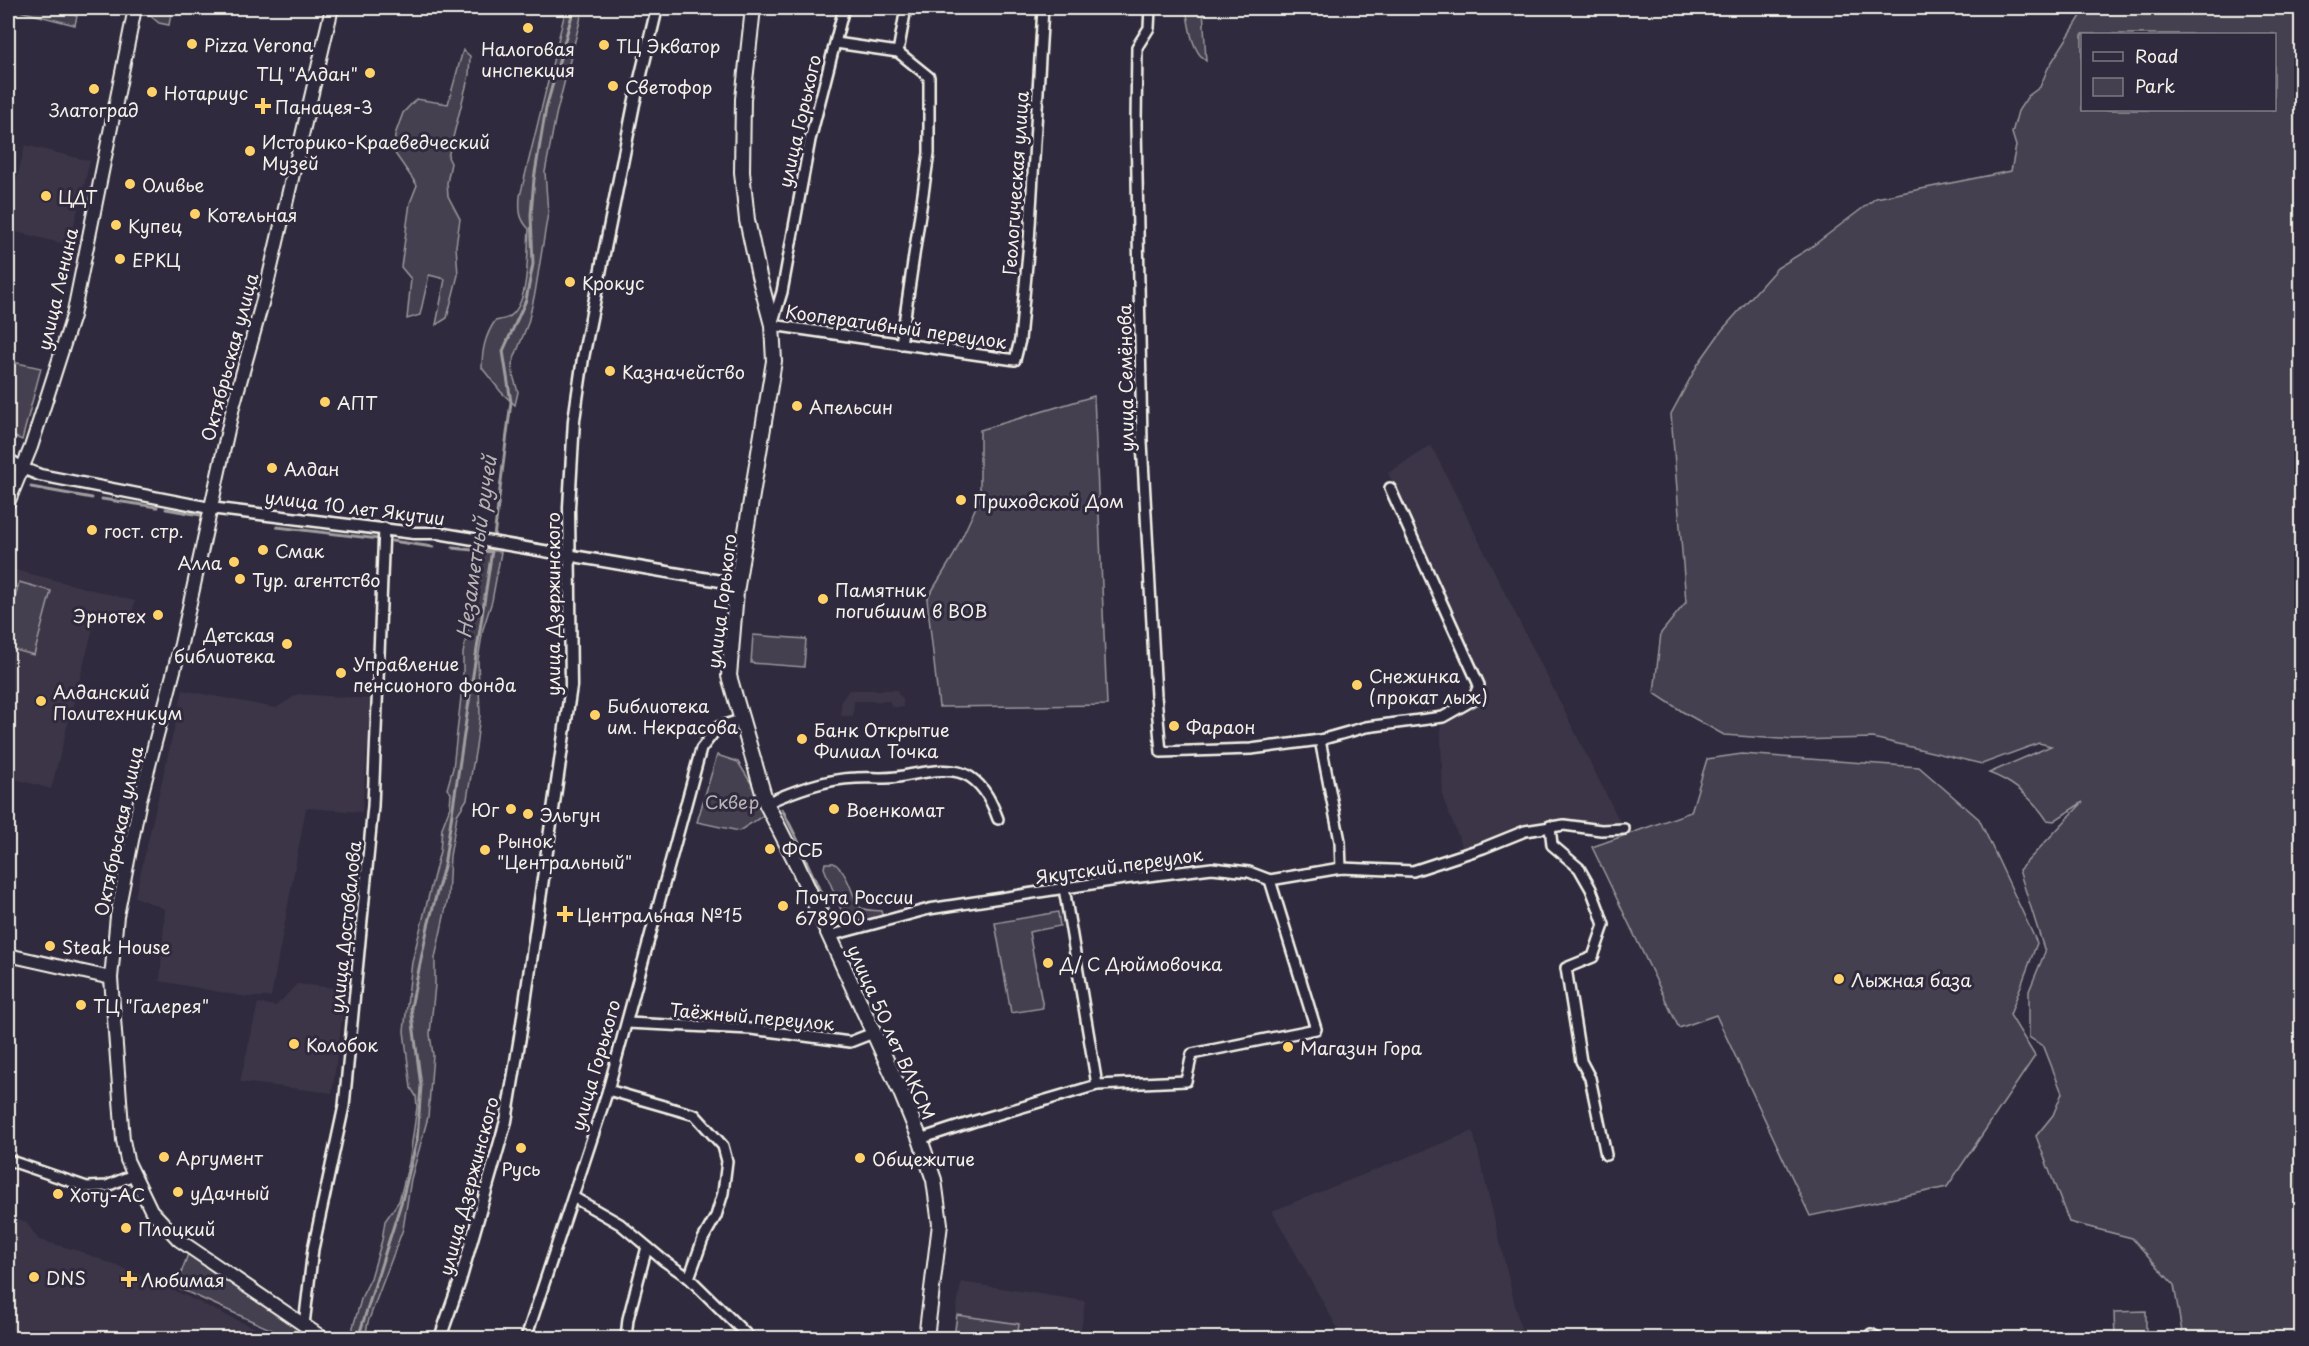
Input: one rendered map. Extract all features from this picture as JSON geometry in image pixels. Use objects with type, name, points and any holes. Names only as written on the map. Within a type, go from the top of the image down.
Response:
[{"type":"main road","name":"улица Ленина","points":[[8,503],[31,447],[73,316],[135,8]]},
{"type":"main road","name":"Октябрьская улица","points":[[322,1338],[179,1240],[151,1210],[127,1160],[123,1140],[111,978],[117,916],[141,800],[181,644],[233,407],[266,289],[332,8]]},
{"type":"main road","points":[[753,8],[743,99],[741,172],[747,220],[772,325]]},
{"type":"main road","name":"улица Горького","points":[[740,720],[729,676],[738,584],[774,361],[772,325]]},
{"type":"main road","name":"улица 50 лет ВЛКСМ","points":[[740,720],[766,803],[830,936],[920,1139],[934,1180],[939,1224],[926,1338]]},
{"type":"main road","points":[[8,955],[111,978]]},
{"type":"street","name":"улица Дзержинского","points":[[440,1338],[460,1281],[506,1121],[515,1069],[571,686],[569,507],[574,420],[583,358],[634,104],[657,8]]},
{"type":"street","name":"улица Горького","points":[[772,325],[782,292],[810,140],[844,8]]},
{"type":"street","points":[[898,52],[906,8]]},
{"type":"street","name":"Геологическая улица","points":[[1015,360],[1020,340],[1029,243],[1043,8]]},
{"type":"street","name":"улица Семёнова","points":[[1150,8],[1149,28],[1137,47],[1136,124],[1142,442],[1161,752],[1251,749],[1320,740]]},
{"type":"street","points":[[836,43],[898,52],[929,77],[929,153],[901,344]]},
{"type":"street","name":"Кооперативный переулок","points":[[772,325],[1015,360]]},
{"type":"street","name":"улица 10 лет Якутии","points":[[8,459],[40,475],[210,508],[438,533],[738,584]]},
{"type":"street","points":[[1341,868],[1340,842],[1320,740],[1366,727],[1443,717],[1473,700],[1479,685],[1390,488]]},
{"type":"street","name":"улица Достовалова","points":[[304,1325],[313,1249],[344,1106],[373,806],[384,528]]},
{"type":"street","name":"улица Горького","points":[[526,1338],[608,1090],[701,749],[718,727],[740,720]]},
{"type":"street","points":[[766,803],[810,786],[853,778],[893,778],[942,770],[969,776],[991,801],[998,819]]},
{"type":"street","points":[[1550,826],[1552,845],[1579,868],[1591,889],[1604,925],[1593,957],[1566,968],[1581,1061],[1590,1078],[1606,1155]]},
{"type":"street","name":"Якутский переулок","points":[[830,936],[929,909],[1212,868],[1249,872],[1270,880],[1341,868],[1413,871],[1517,833],[1550,826],[1624,830]]},
{"type":"street","points":[[920,1139],[1097,1085],[1186,1081],[1192,1054],[1316,1029],[1270,880]]},
{"type":"street","points":[[1064,888],[1097,1085]]},
{"type":"street","name":"Таёжный переулок","points":[[627,1023],[751,1029],[850,1042],[873,1033]]},
{"type":"street","points":[[608,1090],[695,1115],[723,1146],[727,1161],[723,1193],[689,1278]]},
{"type":"street","points":[[8,1160],[87,1187],[107,1186],[134,1175]]},
{"type":"street","points":[[573,1197],[620,1224],[689,1278],[750,1338]]},
{"type":"street","points":[[626,1338],[628,1319],[647,1247]]},
{"type":"shaded area","points":[[25,145],[90,161],[69,245],[8,230],[8,216]]},
{"type":"shaded area","points":[[1431,445],[1620,822],[1605,827],[1556,820],[1522,824],[1463,848],[1443,799],[1440,710],[1483,685],[1388,473]]},
{"type":"shaded area","name":"Алданский Политехникум","points":[[8,568],[135,601],[129,625],[96,617],[51,789],[8,777]]},
{"type":"shaded area","points":[[183,690],[276,708],[298,694],[371,699],[362,812],[306,808],[271,997],[246,997],[160,981],[165,909],[135,897]]},
{"type":"shaded area","points":[[849,690],[897,690],[903,698],[903,707],[891,707],[890,701],[854,701],[853,716],[841,716],[841,701]]},
{"type":"shaded area","name":"Колобок","points":[[297,984],[346,989],[332,1093],[240,1082],[258,1003],[276,1006]]},
{"type":"shaded area","points":[[1473,1131],[1523,1338],[1343,1338],[1272,1211]]},
{"type":"shaded area","points":[[8,1216],[26,1222],[39,1240],[79,1251],[153,1280],[236,1320],[281,1338],[8,1338]]},
{"type":"shaded area","points":[[961,1282],[1085,1301],[1080,1338],[952,1338]]},
{"type":"green space","points":[[8,8],[42,8],[77,16],[75,25]]},
{"type":"green space","points":[[148,8],[172,8],[169,25],[159,23],[147,13]]},
{"type":"green space","points":[[566,8],[582,8],[556,115],[545,172],[548,213],[535,293],[528,323],[512,364],[518,392],[515,405],[482,368],[483,355],[486,338],[495,321],[508,318],[516,310],[524,290],[529,229],[520,214],[520,196]]},
{"type":"green space","points":[[1186,8],[1203,8],[1206,61],[1194,44]]},
{"type":"green space","points":[[2086,8],[2301,8],[2301,1338],[2183,1338],[2174,1285],[2132,1238],[2069,1222],[2036,1136],[2053,1115],[2062,1093],[2044,1047],[2029,1037],[2029,991],[2045,952],[2019,870],[2083,802],[2054,821],[2047,820],[2022,792],[1989,773],[2051,746],[2039,743],[1982,764],[1873,738],[1794,740],[1724,735],[1654,693],[1661,633],[1686,602],[1671,414],[1698,364],[1722,330],[1777,268],[1810,248],[1876,198],[2011,171],[2016,146],[2012,133],[2018,111],[2028,96],[2040,87],[2048,68]]},
{"type":"green space","points":[[463,50],[470,56],[469,75],[448,157],[451,163],[447,183],[448,196],[460,219],[456,246],[458,275],[447,318],[436,325],[445,279],[429,275],[420,315],[407,319],[411,279],[401,267],[410,203],[417,185],[394,152],[395,135],[403,113],[416,99],[448,104]]},
{"type":"green space","points":[[8,361],[41,368],[22,440],[8,434]]},
{"type":"green space","points":[[1094,396],[1107,705],[939,707],[927,599],[954,555],[980,498],[980,430]]},
{"type":"green space","points":[[480,548],[501,552],[478,660],[480,715],[476,747],[467,799],[457,815],[450,856],[448,898],[435,958],[430,1034],[433,1055],[428,1117],[411,1179],[403,1229],[368,1322],[365,1338],[353,1338],[353,1327],[362,1296],[371,1278],[385,1221],[399,1201],[409,1163],[417,1107],[416,1096],[411,1088],[404,1031],[412,962],[440,851],[442,828],[450,807],[451,793],[447,789],[453,768],[463,679],[463,653],[481,577]]},
{"type":"green space","points":[[19,582],[51,591],[34,655],[8,648],[8,625]]},
{"type":"green space","points":[[753,635],[806,639],[804,667],[751,663]]},
{"type":"green space","name":"Лыжная база","points":[[1742,754],[1919,767],[1979,819],[2037,943],[2010,1015],[2035,1056],[1947,1187],[1810,1216],[1716,1015],[1679,1028],[1592,847],[1691,812],[1707,759]]},
{"type":"green space","name":"Сквер","points":[[717,755],[738,762],[769,812],[739,831],[697,822]]},
{"type":"green space","points":[[825,863],[834,863],[840,868],[861,908],[881,911],[884,920],[848,927],[824,868]]},
{"type":"green space","points":[[1058,912],[1060,926],[1029,932],[1043,1008],[1011,1013],[995,923]]},
{"type":"green space","points":[[188,1254],[303,1331],[304,1338],[290,1338],[176,1287]]},
{"type":"green space","points":[[2146,1311],[2146,1338],[2115,1338],[2114,1312]]},
{"type":"green space","points":[[957,1315],[1019,1324],[1017,1338],[982,1333],[981,1338],[954,1338]]},
{"type":"waterway","name":"Незаметный ручей","points":[[358,1338],[402,1200],[417,1140],[421,1086],[411,1007],[428,926],[444,866],[494,537],[511,402],[503,351],[526,300],[533,264],[531,215],[534,179],[546,108],[574,8]]},
{"type":"waterway","points":[[31,487],[92,498]]},
{"type":"waterway","points":[[102,499],[157,507]]},
{"type":"waterway","points":[[166,509],[206,516]]},
{"type":"waterway","points":[[277,527],[379,539]]},
{"type":"waterway","points":[[392,541],[433,547]]},
{"type":"waterway","points":[[453,548],[492,552]]},
{"type":"waterway","points":[[782,809],[800,845]]},
{"type":"waterway","points":[[805,858],[837,928]]},
{"type":"place","name":"Налоговая инспекция","points":[[528,28]]},
{"type":"place","name":"Pizza Verona","points":[[192,44]]},
{"type":"place","name":"ТЦ Экватор","points":[[604,45]]},
{"type":"place","name":"ТЦ \"Алдан\"","points":[[370,73]]},
{"type":"place","name":"Светофор","points":[[613,86]]},
{"type":"place","name":"Златоград","points":[[94,89]]},
{"type":"place","name":"Нотариус","points":[[152,92]]},
{"type":"place","name":"Панацея-3","points":[[263,106]]},
{"type":"place","name":"Историко-Краеведческий Музей","points":[[250,151]]},
{"type":"place","name":"Оливье","points":[[130,184]]},
{"type":"place","name":"ЦДТ","points":[[46,196]]},
{"type":"place","name":"Котельная","points":[[195,214]]},
{"type":"place","name":"Купец","points":[[116,225]]},
{"type":"place","name":"ЕРКЦ","points":[[120,259]]},
{"type":"place","name":"Крокус","points":[[570,282]]},
{"type":"place","name":"Казначейство","points":[[610,371]]},
{"type":"place","name":"АПТ","points":[[325,402]]},
{"type":"place","name":"Апельсин","points":[[797,406]]},
{"type":"place","name":"Алдан","points":[[272,468]]},
{"type":"place","name":"Приходской Дом","points":[[961,500]]},
{"type":"place","name":"гост. стр.","points":[[92,530]]},
{"type":"place","name":"Смак","points":[[263,550]]},
{"type":"place","name":"Алла","points":[[234,562]]},
{"type":"place","name":"Тур. агентство","points":[[240,579]]},
{"type":"place","name":"Памятник погибшим в ВОВ","points":[[823,599]]},
{"type":"place","name":"Эрнотех","points":[[158,615]]},
{"type":"place","name":"Детская библиотека","points":[[287,644]]},
{"type":"place","name":"Управление пенсионого фонда","points":[[341,673]]},
{"type":"place","name":"Снежинка (прокат лыж)","points":[[1357,685]]},
{"type":"place","name":"Алданский Политехникум","points":[[41,701]]},
{"type":"place","name":"Библиотека им. Некрасова","points":[[595,715]]},
{"type":"place","name":"Фараон","points":[[1174,726]]},
{"type":"place","name":"Банк Открытие Филиал Точка","points":[[802,739]]},
{"type":"place","name":"Юг","points":[[511,809]]},
{"type":"place","name":"Военкомат","points":[[834,809]]},
{"type":"place","name":"Эльгун","points":[[528,814]]},
{"type":"place","name":"ФСБ","points":[[770,849]]},
{"type":"place","name":"Рынок \"Центральный\"","points":[[485,850]]},
{"type":"place","name":"Почта России 678900","points":[[783,906]]},
{"type":"place","name":"Центральная №15","points":[[565,914]]},
{"type":"place","name":"Steak House","points":[[50,946]]},
{"type":"place","name":"Д/ С Дюймовочка","points":[[1048,963]]},
{"type":"place","name":"Лыжная база","points":[[1839,979]]},
{"type":"place","name":"ТЦ \"Галерея\"","points":[[81,1005]]},
{"type":"place","name":"Колобок","points":[[294,1044]]},
{"type":"place","name":"Магазин Гора","points":[[1288,1047]]},
{"type":"place","name":"Русь","points":[[521,1148]]},
{"type":"place","name":"Аргумент","points":[[164,1157]]},
{"type":"place","name":"Общежитие","points":[[860,1158]]},
{"type":"place","name":"уДачный","points":[[178,1192]]},
{"type":"place","name":"Хоту-АС","points":[[58,1194]]},
{"type":"place","name":"Плоцкий","points":[[126,1228]]},
{"type":"place","name":"DNS","points":[[34,1277]]},
{"type":"place","name":"Любимая","points":[[129,1279]]}]
